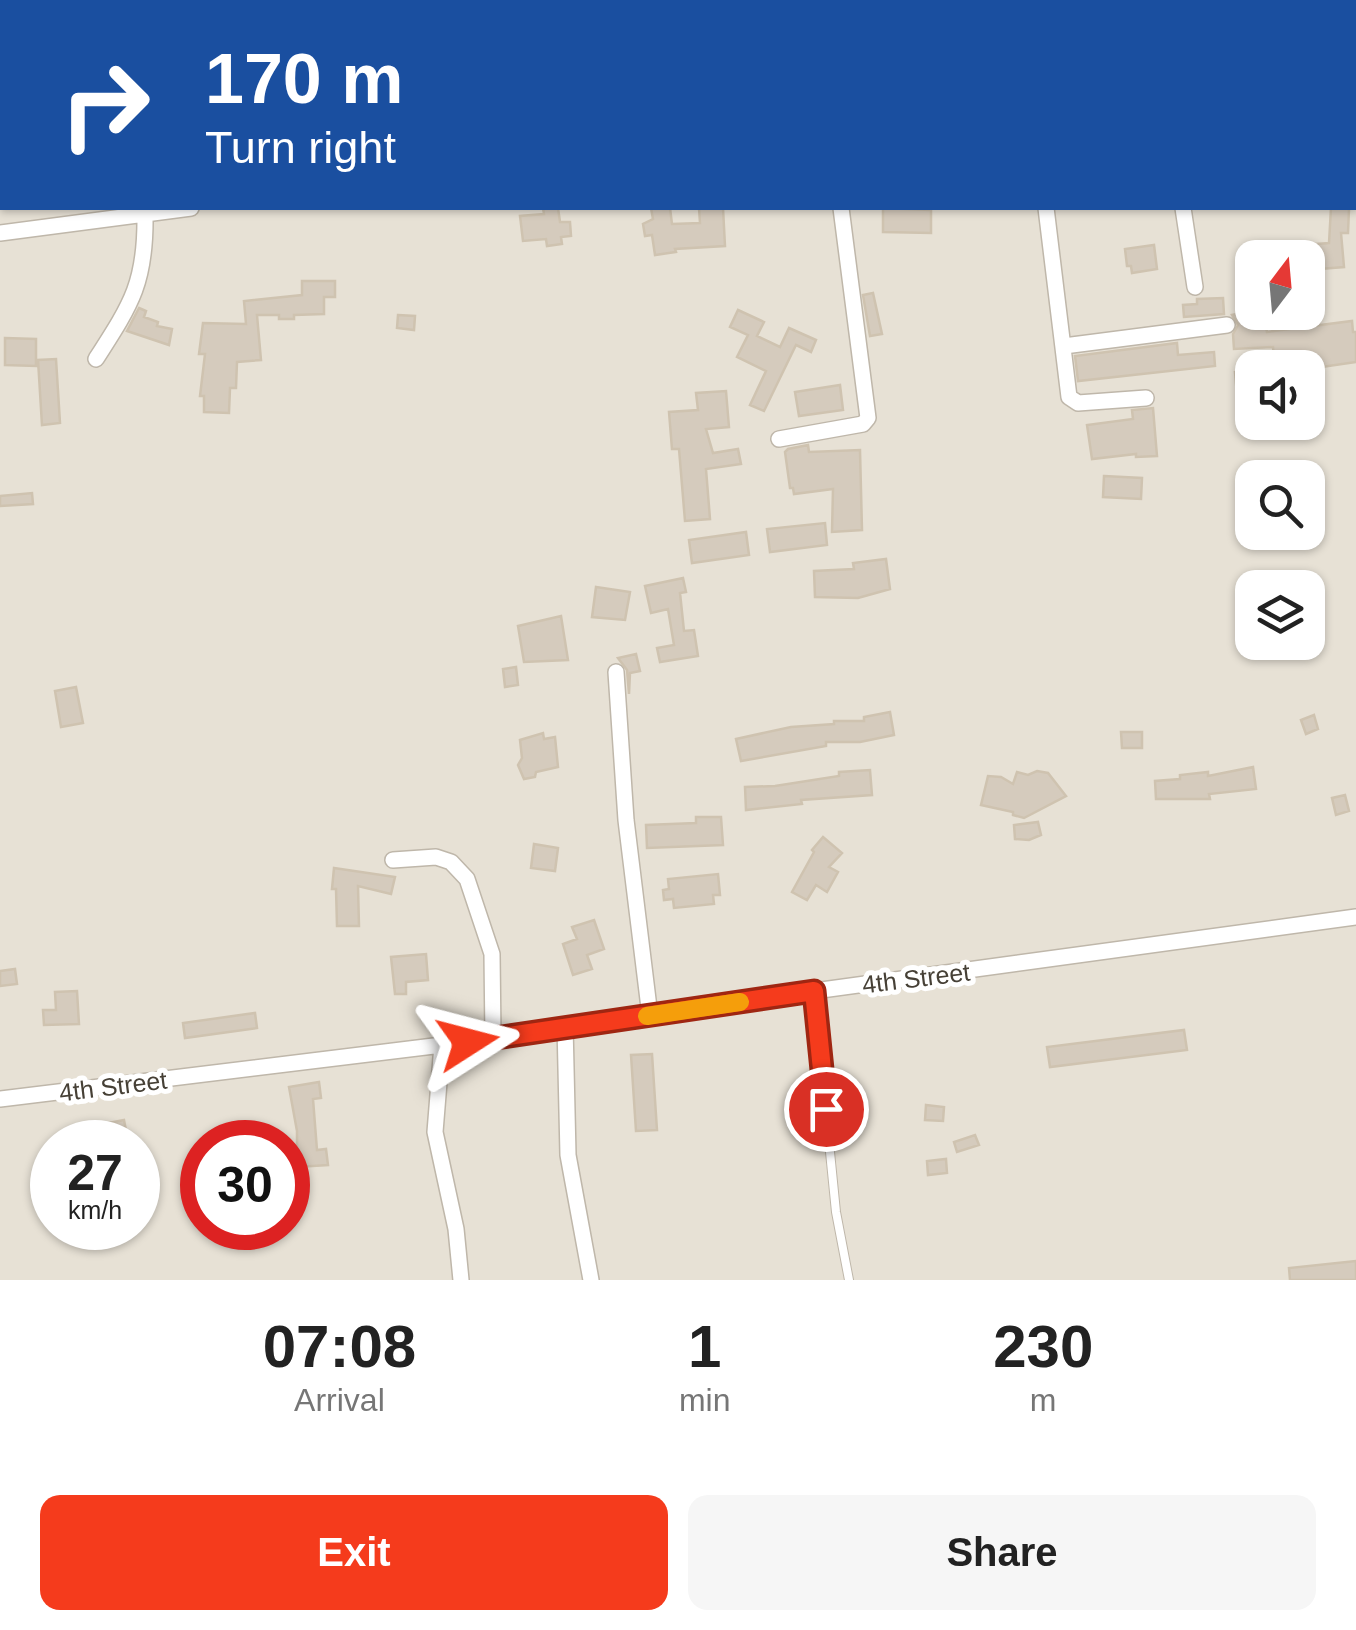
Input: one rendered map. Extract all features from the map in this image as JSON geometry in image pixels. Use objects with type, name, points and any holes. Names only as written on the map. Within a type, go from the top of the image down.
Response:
[{"type":"street","points":[[0,233],[163,210]]},
{"type":"street","points":[[779,439],[864,424],[868,418],[841,210]]},
{"type":"street","points":[[1046,210],[1072,402],[1146,398]]},
{"type":"street","points":[[1183,210],[1195,286]]},
{"type":"street","points":[[96,359],[139,286],[144,263],[135,212]]},
{"type":"street","points":[[1064,346],[1227,325]]},
{"type":"street","points":[[616,672],[626,820],[650,1016]]},
{"type":"street","points":[[393,860],[436,857],[450,862],[467,878],[492,954],[493,1038]]},
{"type":"street","name":"4th Street","points":[[0,1099],[442,1045],[1356,918]]},
{"type":"street","points":[[566,1026],[568,1156],[591,1280]]},
{"type":"street","points":[[442,1045],[436,1132],[456,1229],[461,1280]]},
{"type":"lane","points":[[814,991],[836,1212],[849,1280]]},
{"type":"shaded area","points":[[0,210],[1356,210],[1356,1280],[0,1280]]},
{"type":"building","points":[[543,210],[558,210],[560,222],[570,222],[571,236],[561,237],[562,244],[547,246],[546,239],[523,241],[520,216],[544,214]]},
{"type":"building","points":[[651,210],[670,210],[672,224],[700,223],[699,210],[723,210],[725,246],[675,249],[676,252],[655,255],[652,235],[645,236],[643,224],[653,219]]},
{"type":"building","points":[[883,210],[931,210],[931,233],[883,232]]},
{"type":"building","points":[[1331,210],[1349,210],[1348,233],[1341,233],[1344,267],[1325,269],[1325,243],[1329,243]]},
{"type":"building","points":[[1154,245],[1157,269],[1132,273],[1125,249]]},
{"type":"building","points":[[302,281],[335,281],[335,297],[324,297],[324,314],[294,315],[294,319],[257,315],[261,360],[237,362],[236,388],[230,388],[229,413],[204,412],[204,396],[200,396],[205,354],[199,354],[203,323],[246,324],[244,301],[302,295]]},
{"type":"building","points":[[873,293],[882,334],[870,336],[863,295]]},
{"type":"building","points":[[1223,298],[1224,314],[1184,317],[1183,305],[1197,304],[1197,299]]},
{"type":"building","points":[[139,308],[146,311],[144,317],[158,322],[157,326],[172,329],[169,345],[127,331]]},
{"type":"building","points":[[738,310],[764,322],[757,336],[780,347],[789,328],[816,340],[811,352],[796,345],[764,411],[750,405],[766,371],[737,357],[748,335],[730,327]]},
{"type":"building","points":[[398,315],[415,316],[414,330],[397,328]]},
{"type":"building","points":[[1352,321],[1356,362],[1325,367],[1325,350],[1234,349],[1235,330],[1325,330],[1325,324]]},
{"type":"building","points":[[5,338],[36,339],[36,366],[5,365]]},
{"type":"building","points":[[1177,343],[1178,355],[1214,352],[1215,366],[1078,381],[1075,356]]},
{"type":"building","points":[[56,359],[60,423],[42,425],[38,360]]},
{"type":"building","points":[[840,385],[843,410],[799,416],[795,392]]},
{"type":"building","points":[[726,391],[729,427],[706,429],[713,453],[738,449],[741,464],[706,469],[710,519],[685,521],[679,449],[672,449],[669,412],[698,410],[696,393]]},
{"type":"building","points":[[1153,408],[1157,456],[1092,459],[1087,425],[1133,419],[1132,410]]},
{"type":"building","points":[[808,445],[809,452],[860,450],[862,530],[832,532],[833,489],[794,494],[790,488],[785,452]]},
{"type":"building","points":[[1104,476],[1142,478],[1141,499],[1103,497]]},
{"type":"building","points":[[32,493],[33,504],[0,506],[0,496]]},
{"type":"building","points":[[825,523],[827,545],[770,552],[767,529]]},
{"type":"building","points":[[746,532],[749,555],[692,563],[689,540]]},
{"type":"building","points":[[886,559],[890,589],[858,598],[815,597],[814,571],[854,569],[853,563]]},
{"type":"building","points":[[683,578],[686,592],[680,593],[684,631],[694,630],[698,656],[660,662],[657,648],[674,645],[668,609],[651,613],[645,586]]},
{"type":"building","points":[[596,587],[630,592],[625,620],[592,617]]},
{"type":"building","points":[[561,616],[568,660],[524,662],[518,626]]},
{"type":"building","points":[[636,654],[640,671],[630,673],[629,694],[627,670],[618,658]]},
{"type":"building","points":[[516,667],[518,685],[505,687],[503,669]]},
{"type":"building","points":[[76,687],[83,723],[61,727],[55,691]]},
{"type":"building","points":[[890,712],[894,735],[860,742],[826,742],[826,746],[741,761],[736,739],[791,727],[864,721],[864,717]]},
{"type":"building","points":[[1314,715],[1318,729],[1306,734],[1301,720]]},
{"type":"building","points":[[1121,732],[1142,732],[1142,748],[1122,748]]},
{"type":"building","points":[[543,733],[544,739],[555,737],[558,767],[524,779],[518,765],[522,758],[520,740]]},
{"type":"building","points":[[1253,767],[1256,789],[1209,794],[1210,799],[1156,799],[1155,781]]},
{"type":"building","points":[[870,770],[872,795],[801,800],[802,804],[746,810],[745,787],[775,786],[839,776],[839,772]]},
{"type":"building","points":[[1037,771],[1048,773],[1066,796],[1024,818],[981,805],[988,776],[1001,777],[1013,784],[1017,772],[1028,775]]},
{"type":"building","points":[[1345,795],[1349,811],[1336,815],[1332,798]]},
{"type":"building","points":[[696,817],[721,817],[723,845],[647,848],[646,825],[696,823]]},
{"type":"building","points":[[1038,822],[1041,835],[1029,840],[1015,839],[1014,825]]},
{"type":"building","points":[[823,837],[842,853],[829,867],[838,872],[827,892],[816,885],[807,900],[792,892],[812,850]]},
{"type":"building","points":[[534,844],[558,848],[555,871],[531,868]]},
{"type":"building","points":[[334,868],[395,877],[391,894],[358,886],[359,926],[337,926],[336,889],[332,889]]},
{"type":"building","points":[[718,874],[720,895],[713,895],[714,904],[674,908],[673,899],[664,900],[668,879]]},
{"type":"building","points":[[594,920],[604,949],[587,955],[592,969],[573,975],[563,944],[577,939],[572,927]]},
{"type":"building","points":[[426,954],[428,980],[406,982],[406,994],[395,994],[391,957]]},
{"type":"building","points":[[15,969],[17,984],[0,986],[0,971]]},
{"type":"building","points":[[77,991],[79,1024],[44,1025],[43,1010],[56,1010],[55,992]]},
{"type":"building","points":[[255,1013],[257,1028],[185,1038],[183,1023]]},
{"type":"building","points":[[1184,1030],[1187,1050],[1050,1067],[1047,1047]]},
{"type":"building","points":[[652,1054],[657,1130],[636,1131],[631,1055]]},
{"type":"building","points":[[319,1082],[321,1098],[313,1099],[317,1150],[326,1149],[328,1165],[310,1166],[310,1120],[295,1120],[289,1087]]},
{"type":"building","points":[[926,1105],[944,1107],[943,1121],[925,1120]]},
{"type":"building","points":[[975,1135],[979,1145],[957,1152],[954,1142]]},
{"type":"building","points":[[946,1159],[947,1173],[928,1175],[927,1161]]},
{"type":"building","points":[[1356,1261],[1356,1280],[1290,1280],[1289,1268]]},
{"type":"slow traffic","points":[[647,1016],[740,1002]]},
{"type":"route","points":[[468,1042],[814,991],[826,1109]]}]
